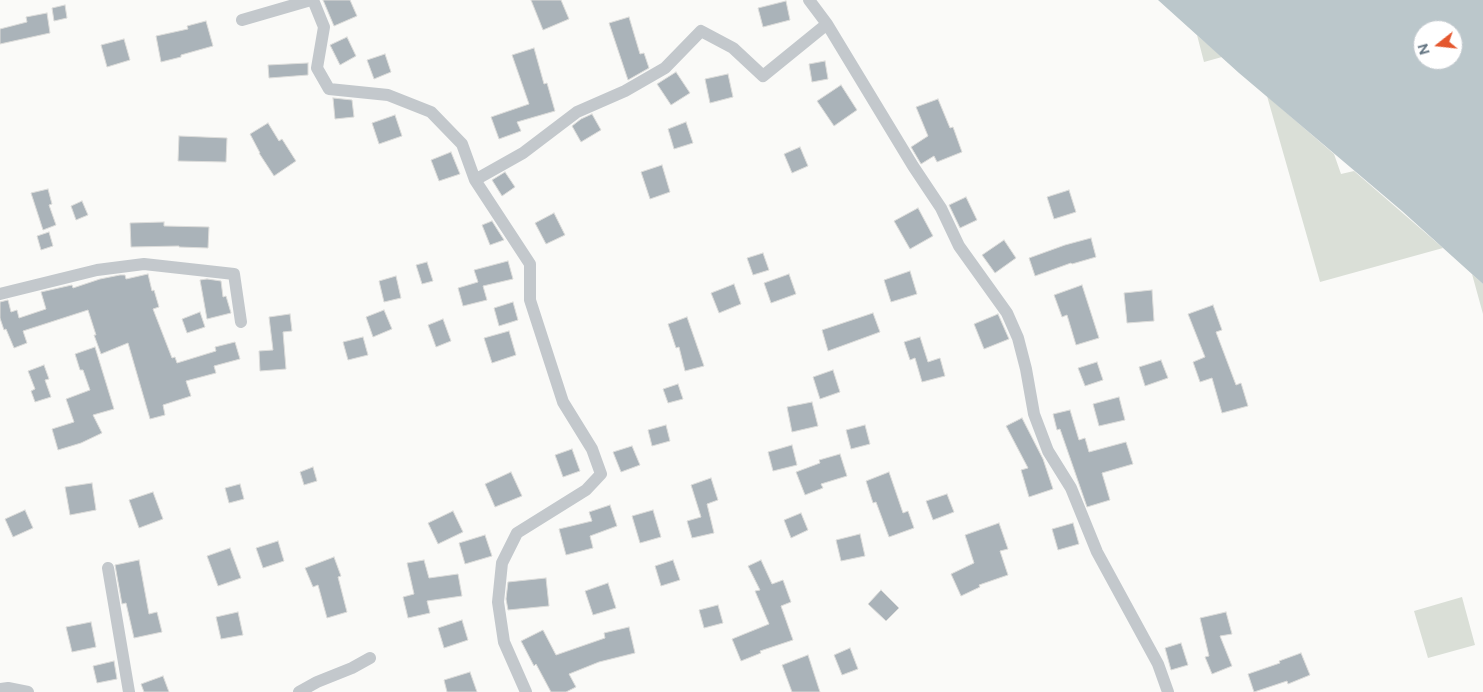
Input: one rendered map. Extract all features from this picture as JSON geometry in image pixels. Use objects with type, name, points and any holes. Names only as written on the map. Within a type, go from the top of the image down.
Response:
[{"type":"street","points":[[242,20],[312,0],[324,27],[317,68],[329,90],[388,95],[431,112],[462,144],[475,180],[530,264],[530,300],[563,402],[592,450],[601,474],[586,490],[517,533],[502,563],[498,602],[504,642],[526,692]]},
{"type":"street","points":[[809,0],[827,24],[913,166],[941,208],[959,246],[1007,313],[1018,338],[1034,414],[1048,451],[1071,488],[1097,552],[1158,664],[1168,692]]},
{"type":"street","points":[[475,180],[523,153],[577,112],[625,91],[665,68],[701,31],[733,48],[763,76],[827,24]]},
{"type":"street","points":[[0,294],[97,270],[144,264],[234,274],[241,322]]},
{"type":"street","points":[[108,568],[129,692]]},
{"type":"street","points":[[299,692],[370,658]]},
{"type":"street","points":[[0,689],[8,688],[28,692]]},
{"type":"shaded area","points":[[1158,0],[1483,0],[1483,284],[1402,211],[1239,73]]},
{"type":"shaded area","points":[[1197,35],[1222,57],[1204,62]]},
{"type":"shaded area","points":[[1267,96],[1334,154],[1341,174],[1354,171],[1443,248],[1320,282]]},
{"type":"shaded area","points":[[1472,274],[1483,284],[1483,314]]},
{"type":"shaded area","points":[[1462,597],[1475,645],[1428,658],[1414,611]]},
{"type":"building","points":[[323,0],[350,0],[357,16],[334,26]]},
{"type":"building","points":[[531,0],[561,0],[569,19],[543,30]]},
{"type":"building","points":[[786,1],[790,20],[763,27],[758,8]]},
{"type":"building","points":[[65,5],[67,18],[54,21],[52,8]]},
{"type":"building","points":[[47,13],[50,33],[0,44],[0,29],[27,22],[26,17]]},
{"type":"building","points":[[629,17],[640,54],[644,53],[649,68],[628,80],[609,23]]},
{"type":"building","points":[[206,21],[213,46],[161,62],[156,36],[188,29],[187,26]]},
{"type":"building","points":[[347,37],[356,56],[340,65],[330,45]]},
{"type":"building","points":[[124,39],[130,60],[107,67],[101,45]]},
{"type":"building","points":[[534,48],[544,84],[547,83],[555,111],[517,122],[521,131],[499,139],[491,117],[529,104],[512,55]]},
{"type":"building","points":[[385,54],[391,72],[374,79],[367,60]]},
{"type":"building","points":[[825,61],[828,79],[812,82],[809,64]]},
{"type":"building","points":[[308,63],[308,75],[269,78],[268,65]]},
{"type":"building","points":[[676,72],[690,93],[671,105],[657,84]]},
{"type":"building","points":[[728,74],[733,97],[710,103],[705,79]]},
{"type":"building","points":[[841,85],[857,110],[834,126],[817,101]]},
{"type":"building","points":[[333,98],[352,100],[354,117],[335,119]]},
{"type":"building","points":[[938,99],[950,128],[953,127],[962,152],[937,162],[934,156],[921,164],[911,147],[928,136],[916,107]]},
{"type":"building","points":[[592,114],[601,130],[581,142],[572,126]]},
{"type":"building","points":[[395,115],[402,136],[379,144],[372,123]]},
{"type":"building","points":[[686,122],[693,143],[674,149],[668,129]]},
{"type":"building","points":[[268,123],[279,141],[282,139],[296,161],[274,176],[259,153],[250,134]]},
{"type":"building","points":[[179,136],[227,138],[226,162],[178,161]]},
{"type":"building","points":[[800,147],[808,166],[792,173],[784,154]]},
{"type":"building","points":[[451,152],[460,174],[439,181],[431,160]]},
{"type":"building","points":[[662,165],[670,192],[650,199],[641,172]]},
{"type":"building","points":[[505,172],[515,187],[502,196],[492,180]]},
{"type":"building","points":[[48,189],[52,204],[49,205],[56,225],[43,230],[31,193]]},
{"type":"building","points":[[1069,190],[1076,212],[1054,219],[1047,197]]},
{"type":"building","points":[[966,197],[977,220],[960,228],[949,205]]},
{"type":"building","points":[[82,201],[88,215],[76,220],[71,206]]},
{"type":"building","points":[[918,208],[933,236],[910,249],[894,221]]},
{"type":"building","points":[[554,213],[565,235],[546,244],[535,223]]},
{"type":"building","points":[[492,221],[504,240],[490,245],[482,225]]},
{"type":"building","points":[[164,222],[164,226],[209,227],[208,248],[179,246],[131,247],[130,223]]},
{"type":"building","points":[[49,232],[53,246],[41,250],[37,236]]},
{"type":"building","points":[[1091,238],[1096,257],[1071,263],[1035,276],[1029,258]]},
{"type":"building","points":[[1004,240],[1016,258],[995,273],[982,255]]},
{"type":"building","points":[[763,253],[769,270],[753,275],[747,258]]},
{"type":"building","points":[[508,261],[513,279],[483,286],[487,300],[463,306],[458,288],[478,282],[474,270]]},
{"type":"building","points":[[427,262],[433,281],[422,284],[416,265]]},
{"type":"building","points":[[910,271],[917,294],[891,302],[884,280]]},
{"type":"building","points":[[148,274],[152,291],[154,290],[159,307],[153,309],[172,358],[175,357],[177,363],[216,351],[215,347],[235,342],[240,359],[214,366],[216,373],[186,381],[191,396],[163,405],[165,415],[150,419],[128,343],[101,354],[88,310],[23,331],[27,343],[14,348],[6,329],[4,330],[0,318],[0,302],[8,300],[11,312],[17,310],[19,318],[46,309],[41,292],[72,285],[73,288],[120,275],[125,275],[126,279]]},
{"type":"building","points":[[789,274],[796,294],[771,303],[764,283]]},
{"type":"building","points":[[396,276],[401,298],[384,302],[379,281]]},
{"type":"building","points":[[200,280],[221,281],[223,297],[226,296],[231,313],[207,319]]},
{"type":"building","points":[[734,284],[741,304],[719,313],[711,293]]},
{"type":"building","points":[[1082,285],[1099,338],[1076,345],[1067,315],[1062,317],[1054,295]]},
{"type":"building","points":[[1152,290],[1154,321],[1127,323],[1124,293]]},
{"type":"building","points":[[513,302],[518,320],[499,326],[494,308]]},
{"type":"building","points":[[1213,305],[1222,330],[1216,332],[1236,385],[1241,383],[1248,406],[1222,413],[1212,378],[1200,382],[1193,362],[1205,357],[1188,314]]},
{"type":"building","points":[[384,310],[392,329],[373,337],[366,317]]},
{"type":"building","points":[[200,312],[205,327],[187,333],[182,319]]},
{"type":"building","points":[[873,313],[880,332],[828,351],[822,330]]},
{"type":"building","points":[[290,314],[292,331],[283,332],[286,369],[260,371],[259,351],[273,350],[269,317]]},
{"type":"building","points":[[998,314],[1009,339],[984,349],[974,324]]},
{"type":"building","points":[[687,317],[704,366],[685,371],[679,347],[676,348],[668,324]]},
{"type":"building","points":[[443,319],[451,341],[436,347],[428,325]]},
{"type":"building","points":[[509,331],[516,355],[492,363],[484,338]]},
{"type":"building","points":[[363,337],[368,355],[348,360],[343,342]]},
{"type":"building","points":[[920,337],[928,362],[940,358],[945,376],[922,382],[915,358],[910,360],[904,342]]},
{"type":"building","points":[[95,347],[114,409],[93,415],[102,433],[81,443],[58,450],[52,429],[74,422],[66,399],[90,390],[83,370],[80,370],[75,354]]},
{"type":"building","points":[[1161,360],[1168,378],[1145,386],[1139,367]]},
{"type":"building","points":[[1097,362],[1103,380],[1085,386],[1078,368]]},
{"type":"building","points":[[44,365],[49,379],[45,380],[51,397],[35,402],[31,391],[35,389],[28,371]]},
{"type":"building","points":[[833,370],[840,392],[820,399],[813,377]]},
{"type":"building","points":[[678,384],[683,399],[668,403],[663,389]]},
{"type":"building","points":[[1119,397],[1125,420],[1099,426],[1093,404]]},
{"type":"building","points":[[812,402],[818,426],[792,432],[787,407]]},
{"type":"building","points":[[1070,410],[1079,440],[1085,438],[1089,452],[1126,442],[1133,464],[1102,473],[1110,500],[1087,507],[1060,429],[1057,430],[1053,414]]},
{"type":"building","points":[[1022,418],[1043,459],[1053,489],[1029,497],[1021,470],[1028,468],[1006,426]]},
{"type":"building","points":[[666,425],[670,441],[652,446],[648,430]]},
{"type":"building","points":[[865,425],[870,444],[851,449],[846,430]]},
{"type":"building","points":[[792,445],[797,465],[773,471],[768,452]]},
{"type":"building","points":[[632,446],[640,465],[621,472],[613,452]]},
{"type":"building","points":[[572,449],[580,471],[563,477],[555,455]]},
{"type":"building","points":[[840,454],[847,476],[821,484],[823,488],[805,495],[796,472],[820,463],[819,460]]},
{"type":"building","points":[[313,467],[317,481],[304,485],[300,472]]},
{"type":"building","points":[[511,472],[522,496],[495,507],[485,484]]},
{"type":"building","points":[[889,472],[903,513],[908,511],[914,528],[889,537],[876,502],[873,503],[866,481]]},
{"type":"building","points":[[711,478],[718,500],[707,504],[714,533],[692,538],[687,521],[701,517],[691,485]]},
{"type":"building","points":[[92,483],[96,510],[70,515],[65,487]]},
{"type":"building","points":[[240,484],[244,499],[229,503],[225,488]]},
{"type":"building","points":[[153,492],[163,519],[139,528],[129,500]]},
{"type":"building","points":[[947,494],[954,512],[933,520],[926,501]]},
{"type":"building","points":[[610,505],[617,526],[590,536],[593,548],[566,555],[559,529],[592,521],[589,512]]},
{"type":"building","points":[[25,510],[33,528],[13,537],[5,519]]},
{"type":"building","points":[[653,510],[661,537],[640,543],[632,516]]},
{"type":"building","points":[[453,511],[463,532],[438,544],[428,523]]},
{"type":"building","points":[[801,513],[808,530],[791,538],[784,520]]},
{"type":"building","points":[[999,523],[1008,549],[1000,551],[1008,575],[979,585],[980,587],[961,596],[951,574],[974,563],[965,535]]},
{"type":"building","points":[[1073,523],[1079,544],[1058,550],[1052,529]]},
{"type":"building","points":[[860,534],[865,556],[841,561],[836,540]]},
{"type":"building","points":[[485,535],[492,556],[465,564],[459,543]]},
{"type":"building","points":[[278,541],[284,561],[263,568],[256,548]]},
{"type":"building","points":[[230,548],[241,578],[218,586],[207,556]]},
{"type":"building","points":[[334,557],[341,576],[338,577],[347,612],[327,618],[318,585],[313,587],[305,568]]},
{"type":"building","points":[[139,560],[149,614],[157,612],[162,632],[134,638],[126,603],[122,604],[115,565]]},
{"type":"building","points":[[424,560],[429,578],[458,574],[462,596],[427,601],[430,613],[408,618],[403,597],[414,594],[407,563]]},
{"type":"building","points":[[673,560],[680,580],[661,586],[655,566]]},
{"type":"building","points":[[761,560],[772,584],[783,580],[791,602],[781,606],[793,640],[760,651],[761,653],[741,661],[732,639],[769,624],[755,591],[760,590],[748,566]]},
{"type":"building","points":[[546,578],[549,606],[508,610],[506,599],[508,582]]},
{"type":"building","points":[[608,583],[616,608],[593,615],[585,591]]},
{"type":"building","points":[[881,590],[899,608],[886,621],[868,604]]},
{"type":"building","points":[[718,605],[723,623],[704,628],[699,610]]},
{"type":"building","points":[[238,612],[243,635],[221,639],[216,617]]},
{"type":"building","points":[[1226,612],[1232,634],[1220,636],[1232,666],[1212,674],[1205,657],[1209,656],[1200,618]]},
{"type":"building","points":[[462,620],[468,640],[444,648],[438,628]]},
{"type":"building","points":[[91,622],[96,647],[72,652],[66,627]]},
{"type":"building","points":[[629,627],[635,653],[599,662],[569,674],[576,687],[566,692],[551,692],[521,641],[543,630],[556,655],[605,638],[604,633]]},
{"type":"building","points":[[1181,643],[1188,665],[1171,670],[1165,648]]},
{"type":"building","points":[[850,648],[858,669],[842,675],[834,655]]},
{"type":"building","points":[[1301,653],[1310,675],[1288,684],[1287,681],[1254,692],[1248,674],[1280,663],[1279,661]]},
{"type":"building","points":[[808,655],[820,692],[792,692],[782,665]]},
{"type":"building","points":[[114,661],[117,679],[97,683],[93,666]]},
{"type":"building","points":[[470,672],[477,692],[447,692],[444,680]]},
{"type":"building","points":[[163,676],[169,692],[144,692],[141,684]]}]
